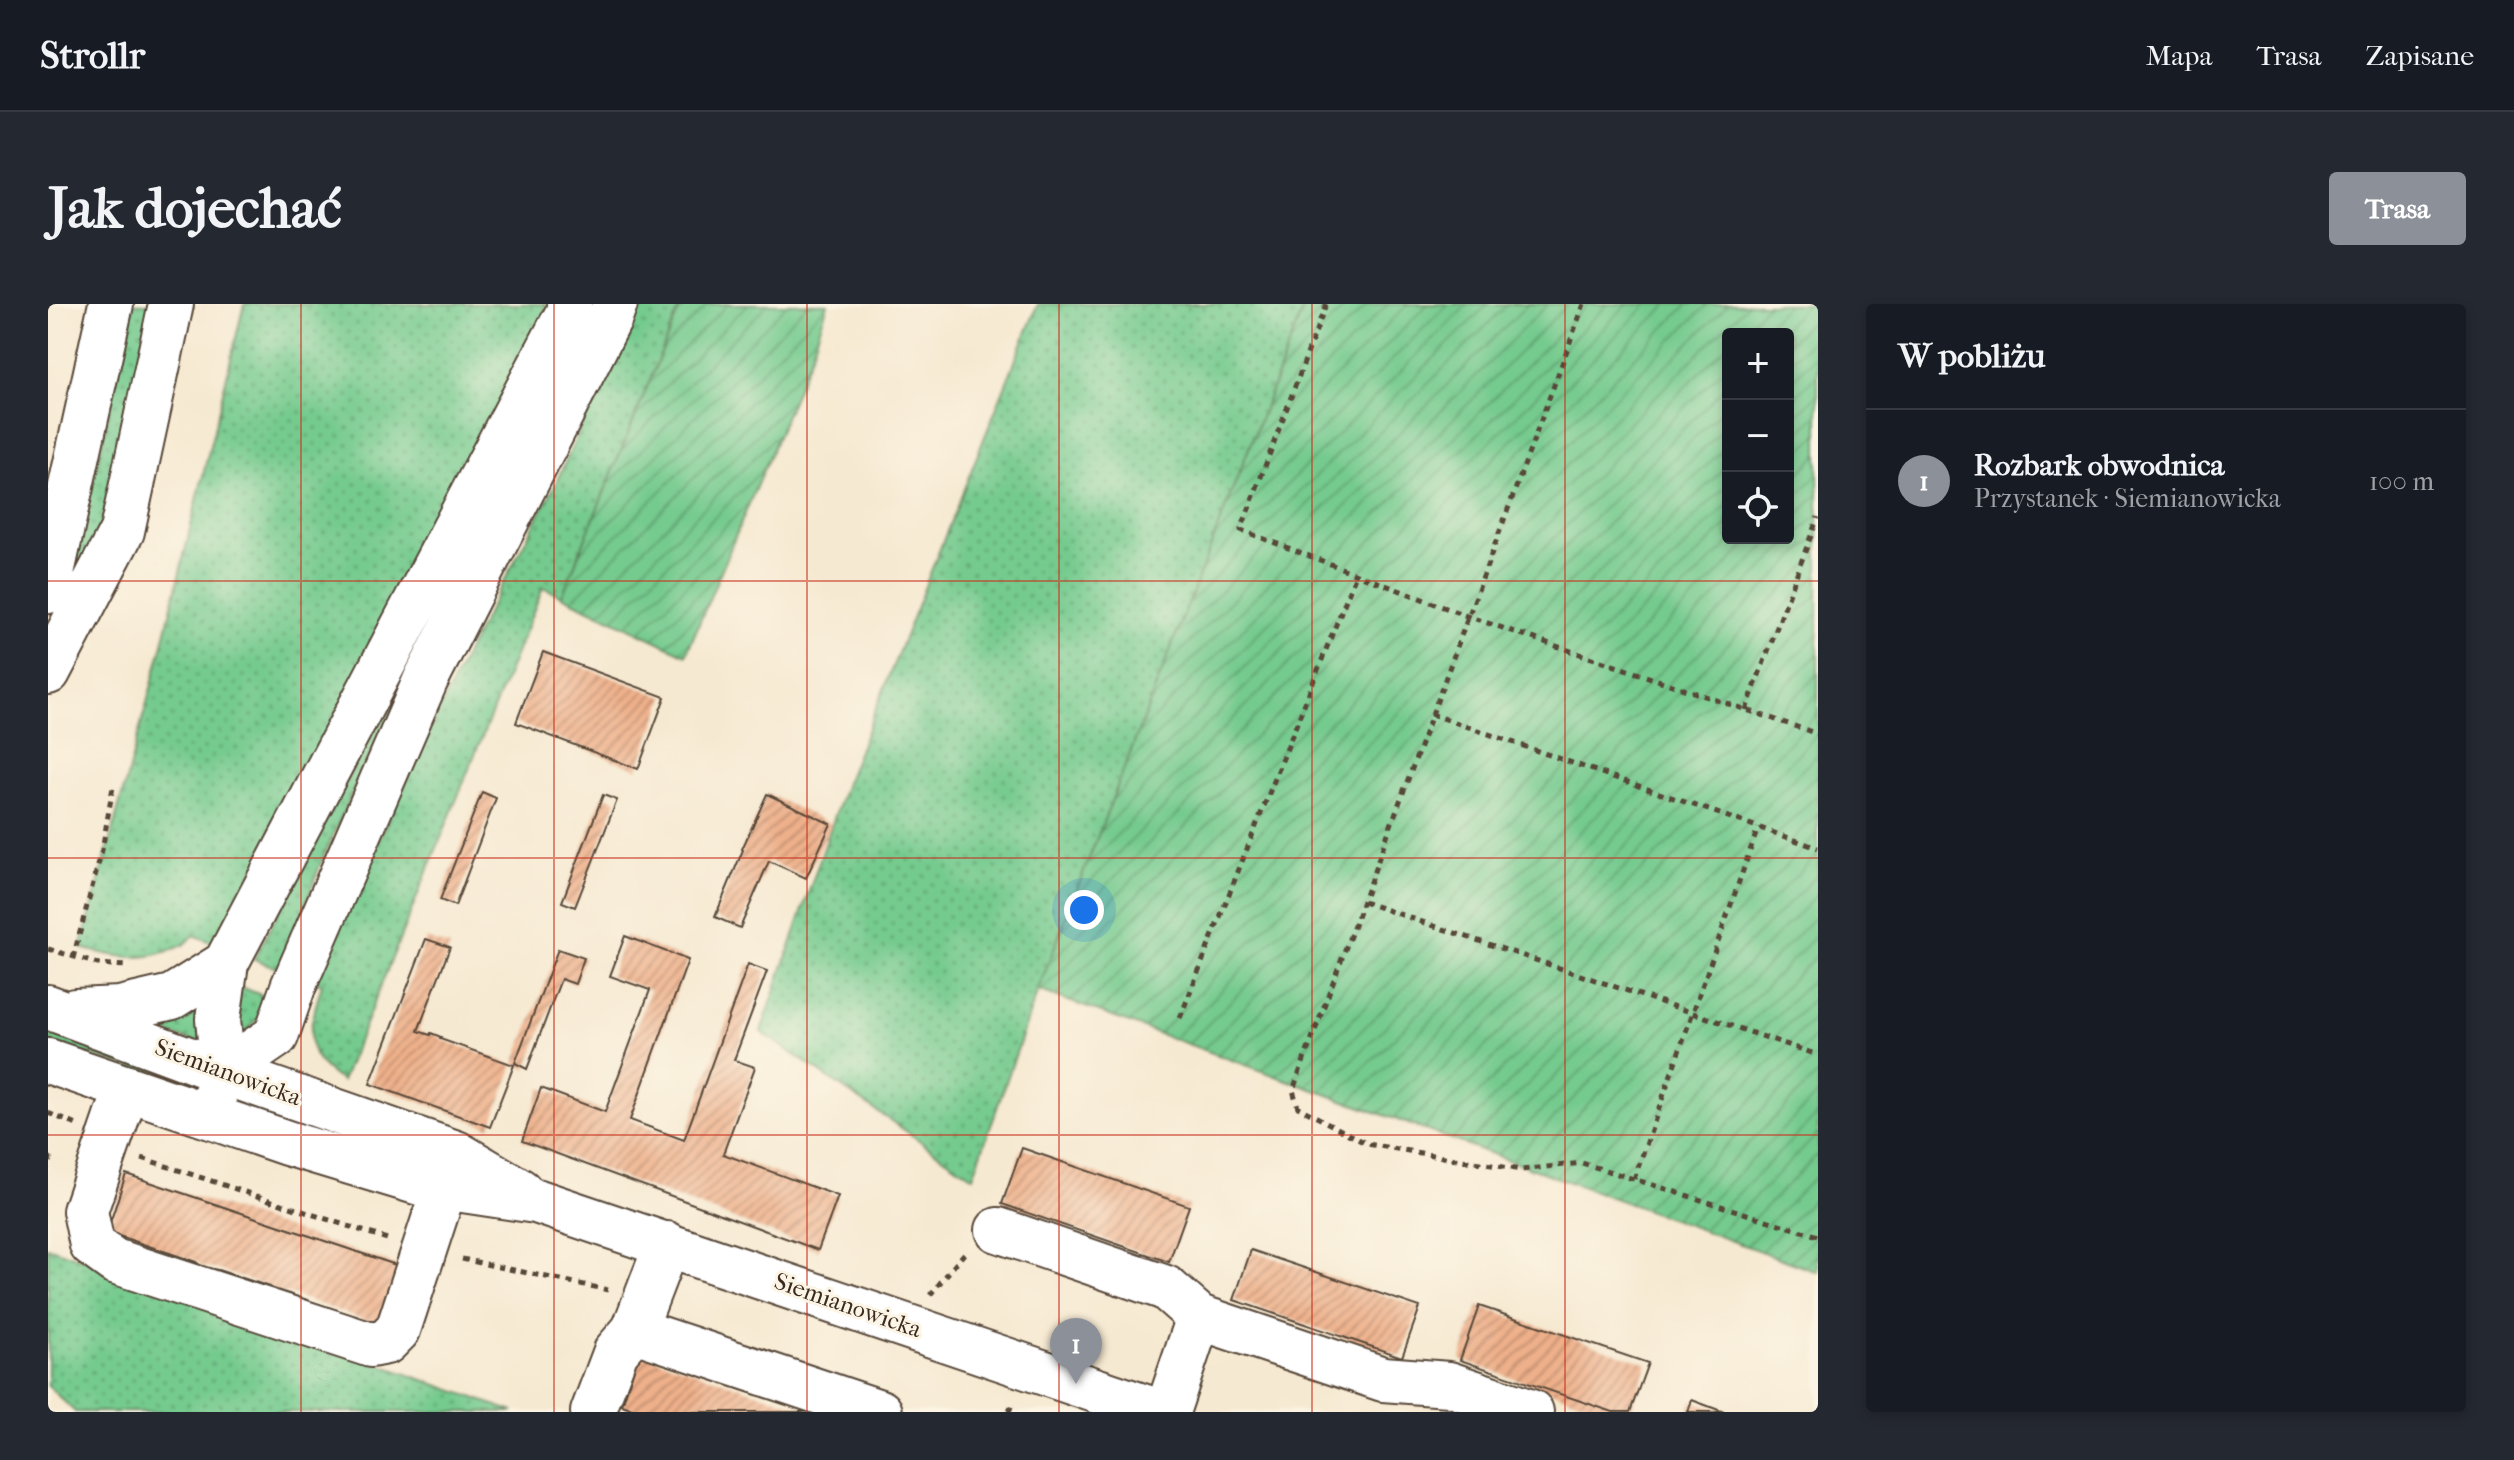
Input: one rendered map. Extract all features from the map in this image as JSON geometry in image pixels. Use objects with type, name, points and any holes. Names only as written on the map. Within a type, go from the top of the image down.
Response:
[{"type":"main road","points":[[48,591],[111,304]]},
{"type":"main road","points":[[48,672],[122,531],[171,304]]},
{"type":"main road","points":[[208,1116],[223,1072],[218,1019],[226,963],[569,311],[569,304]]},
{"type":"main road","points":[[223,1072],[276,1036],[293,987],[426,679],[615,304]]},
{"type":"main road","points":[[55,1009],[120,1009],[172,997],[226,963]]},
{"type":"main road","name":"Siemianowicka","points":[[55,1009],[223,1072],[456,1153],[536,1201]]},
{"type":"main road","name":"Siemianowicka","points":[[48,1061],[287,1143],[423,1184],[536,1201],[1160,1412]]},
{"type":"main road","points":[[127,1088],[85,1211],[92,1245],[114,1261],[371,1345],[386,1342],[398,1330],[444,1189]]},
{"type":"main road","points":[[998,1230],[1166,1288],[1199,1317],[1383,1379],[1449,1384],[1531,1412]]},
{"type":"main road","points":[[593,1412],[616,1351],[640,1314],[667,1244]]},
{"type":"main road","points":[[640,1314],[880,1412]]},
{"type":"main road","points":[[1167,1412],[1199,1317]]},
{"type":"path","points":[[1326,304],[1241,530],[1467,616],[1818,734]]},
{"type":"path","points":[[1584,304],[1293,1090],[1298,1107],[1367,1144],[1521,1170],[1582,1163],[1818,1236]]},
{"type":"path","points":[[1746,710],[1818,517]]},
{"type":"path","points":[[1180,1018],[1356,574]]},
{"type":"path","points":[[1431,714],[1818,848]]},
{"type":"path","points":[[73,958],[102,850],[113,787]]},
{"type":"path","points":[[1634,1179],[1758,828]]},
{"type":"path","points":[[1363,902],[1818,1055]]},
{"type":"path","points":[[48,949],[98,964],[127,966]]},
{"type":"path","points":[[110,1139],[122,1151],[424,1251],[640,1314]]},
{"type":"path","points":[[48,1158],[48,1168]]},
{"type":"path","points":[[923,1304],[966,1250],[998,1230]]},
{"type":"green space","points":[[133,304],[152,304],[92,568],[81,574],[75,569],[75,564]]},
{"type":"green space","points":[[244,304],[546,304],[542,323],[215,944],[194,935],[189,941],[168,951],[135,957],[81,948],[162,647]]},
{"type":"green space","points":[[584,304],[599,304],[367,760],[321,862],[282,970],[254,959],[356,762]]},
{"type":"green space","points":[[637,304],[681,304],[562,596],[543,587],[342,1081],[318,1061],[313,1050],[311,1027],[322,984],[313,980],[467,651],[554,487]]},
{"type":"green space","points":[[681,304],[828,304],[811,355],[686,655],[562,596]]},
{"type":"green space","points":[[1038,304],[1305,304],[1038,990],[973,1177],[761,1032],[846,783]]},
{"type":"green space","points":[[1305,304],[1818,304],[1818,1272],[1038,990]]},
{"type":"green space","points":[[241,987],[269,998],[260,1016],[241,1038],[232,1035]]},
{"type":"green space","points":[[200,994],[200,1043],[148,1028]]},
{"type":"green space","points":[[52,1028],[162,1071],[152,1074],[49,1042]]},
{"type":"green space","points":[[48,1247],[514,1412],[75,1412],[48,1386]]},
{"type":"building","points":[[543,652],[665,697],[638,769],[516,723]]},
{"type":"building","points":[[482,792],[496,798],[455,906],[440,900]]},
{"type":"building","points":[[767,794],[831,824],[806,878],[769,861],[740,928],[715,917]]},
{"type":"building","points":[[603,795],[617,800],[575,907],[562,902]]},
{"type":"building","points":[[625,936],[688,960],[630,1120],[684,1140],[748,964],[767,971],[734,1060],[755,1067],[723,1154],[838,1196],[818,1250],[522,1141],[541,1088],[605,1112],[650,990],[610,976]]},
{"type":"building","points":[[426,939],[450,947],[418,1031],[431,1033],[514,1065],[490,1127],[370,1084]]},
{"type":"building","points":[[558,949],[584,958],[575,984],[561,979],[527,1069],[515,1063]]},
{"type":"building","points":[[1022,1148],[1189,1206],[1169,1262],[1002,1204]]},
{"type":"building","points":[[126,1174],[399,1266],[380,1325],[278,1293],[270,1287],[202,1267],[196,1262],[107,1232]]},
{"type":"building","points":[[1251,1250],[1420,1307],[1402,1357],[1234,1300]]},
{"type":"building","points":[[1479,1306],[1648,1363],[1630,1412],[1613,1412],[1460,1360]]},
{"type":"building","points":[[639,1353],[807,1409],[806,1412],[643,1412],[622,1405]]},
{"type":"building","points":[[1692,1400],[1724,1412],[1688,1412]]},
{"type":"place","name":"Rozbark obwodnica","points":[[1076,1384]]}]
